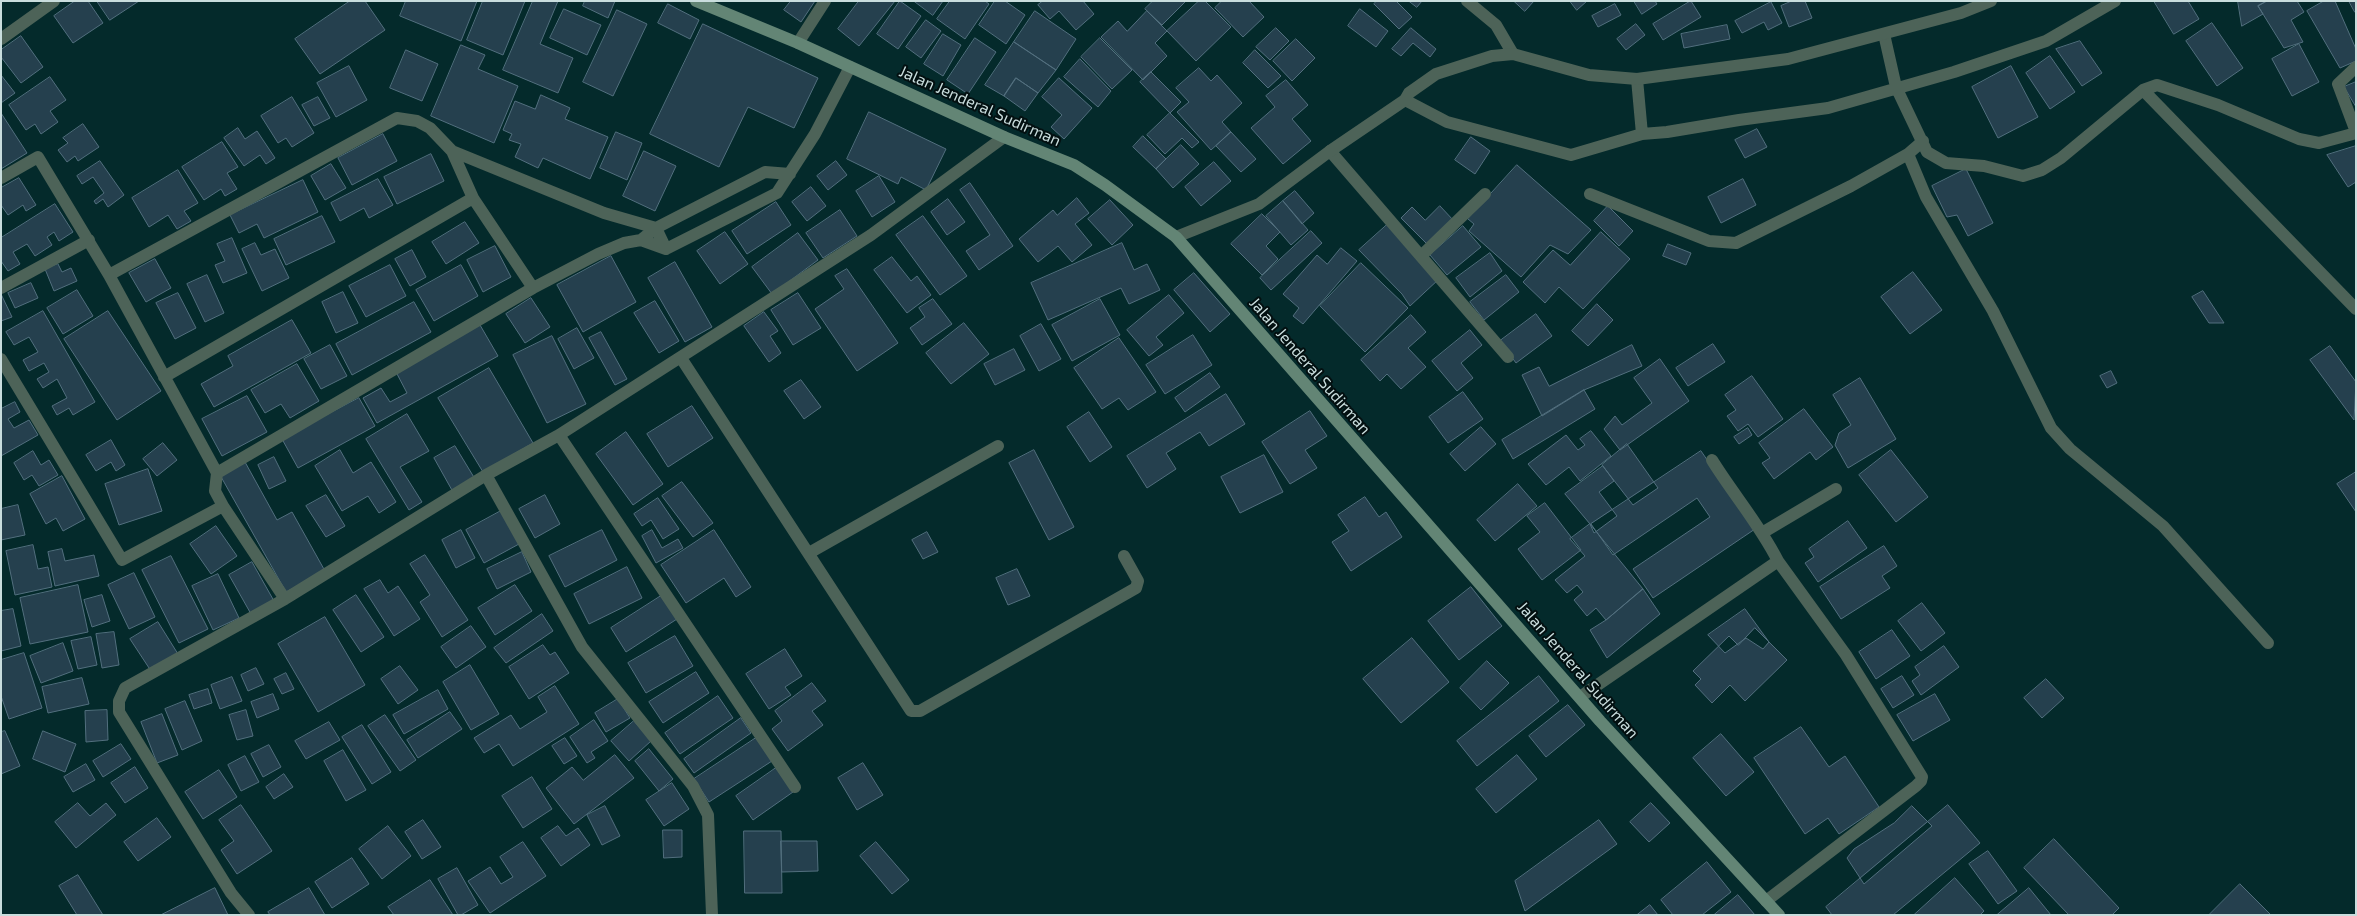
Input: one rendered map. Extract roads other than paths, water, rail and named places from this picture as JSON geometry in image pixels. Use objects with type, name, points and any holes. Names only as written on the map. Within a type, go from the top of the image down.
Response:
[{"type":"main road","name":"Jalan Jenderal Sudirman","points":[[696,1],[798,43],[1004,137],[1074,165],[1105,185],[1176,237],[1580,697],[1779,915]]},
{"type":"street","points":[[1,39],[54,1]]},
{"type":"street","points":[[798,43],[825,1]]},
{"type":"street","points":[[1467,1],[1496,26],[1513,54]]},
{"type":"street","points":[[1176,237],[1260,204],[1436,74],[1492,56],[1513,54],[1589,75],[1638,79],[1788,58],[1884,38],[1961,13],[1991,1]]},
{"type":"street","points":[[1407,97],[1447,122],[1570,155],[1642,128],[1667,132],[1828,108],[1894,81],[1954,72],[2046,41],[2115,1]]},
{"type":"street","points":[[1884,38],[1894,81],[1927,152],[1946,163],[1984,166],[2023,176],[2042,170],[2060,158],[2143,90],[2157,85],[2218,105],[2299,139],[2318,143],[2356,133],[2338,84],[2356,68]]},
{"type":"street","points":[[641,240],[666,249],[777,192],[815,134],[850,67]]},
{"type":"street","points":[[1638,79],[1642,128]]},
{"type":"street","points":[[2143,90],[2356,309]]},
{"type":"street","points":[[109,276],[397,118],[417,121],[430,128],[452,151],[473,198],[533,288]]},
{"type":"street","points":[[250,915],[231,893],[119,712],[119,701],[125,688],[285,599],[486,475],[559,435],[871,235],[1004,137]]},
{"type":"street","points":[[1590,194],[1709,241],[1736,243],[1851,186],[1908,154],[1923,141]]},
{"type":"street","points":[[452,151],[604,213],[656,228],[666,249]]},
{"type":"street","points":[[1330,151],[1508,357]]},
{"type":"street","points":[[1908,154],[1926,197],[1993,311],[2051,428],[2070,449],[2164,526],[2268,643]]},
{"type":"street","points":[[1,178],[38,157],[89,240],[217,473],[215,491],[223,506],[285,599]]},
{"type":"street","points":[[217,473],[533,288],[598,254],[624,243],[641,240],[656,228],[765,172],[790,174]]},
{"type":"street","points":[[1421,256],[1485,194]]},
{"type":"street","points":[[164,377],[473,198]]},
{"type":"street","points":[[1,288],[89,240]]},
{"type":"street","points":[[680,358],[911,711],[920,711],[1136,588],[1138,582],[1124,556]]},
{"type":"street","points":[[1,360],[122,560],[223,506]]},
{"type":"street","points":[[559,435],[795,788]]},
{"type":"street","points":[[809,553],[998,446]]},
{"type":"street","points":[[1712,460],[1733,494],[1762,533],[1778,560],[1846,655],[1922,777],[1916,786],[1766,901]]},
{"type":"street","points":[[486,475],[582,647],[693,786],[708,815],[712,915]]},
{"type":"street","points":[[1762,533],[1836,489]]},
{"type":"street","points":[[1580,697],[1778,560]]}]
